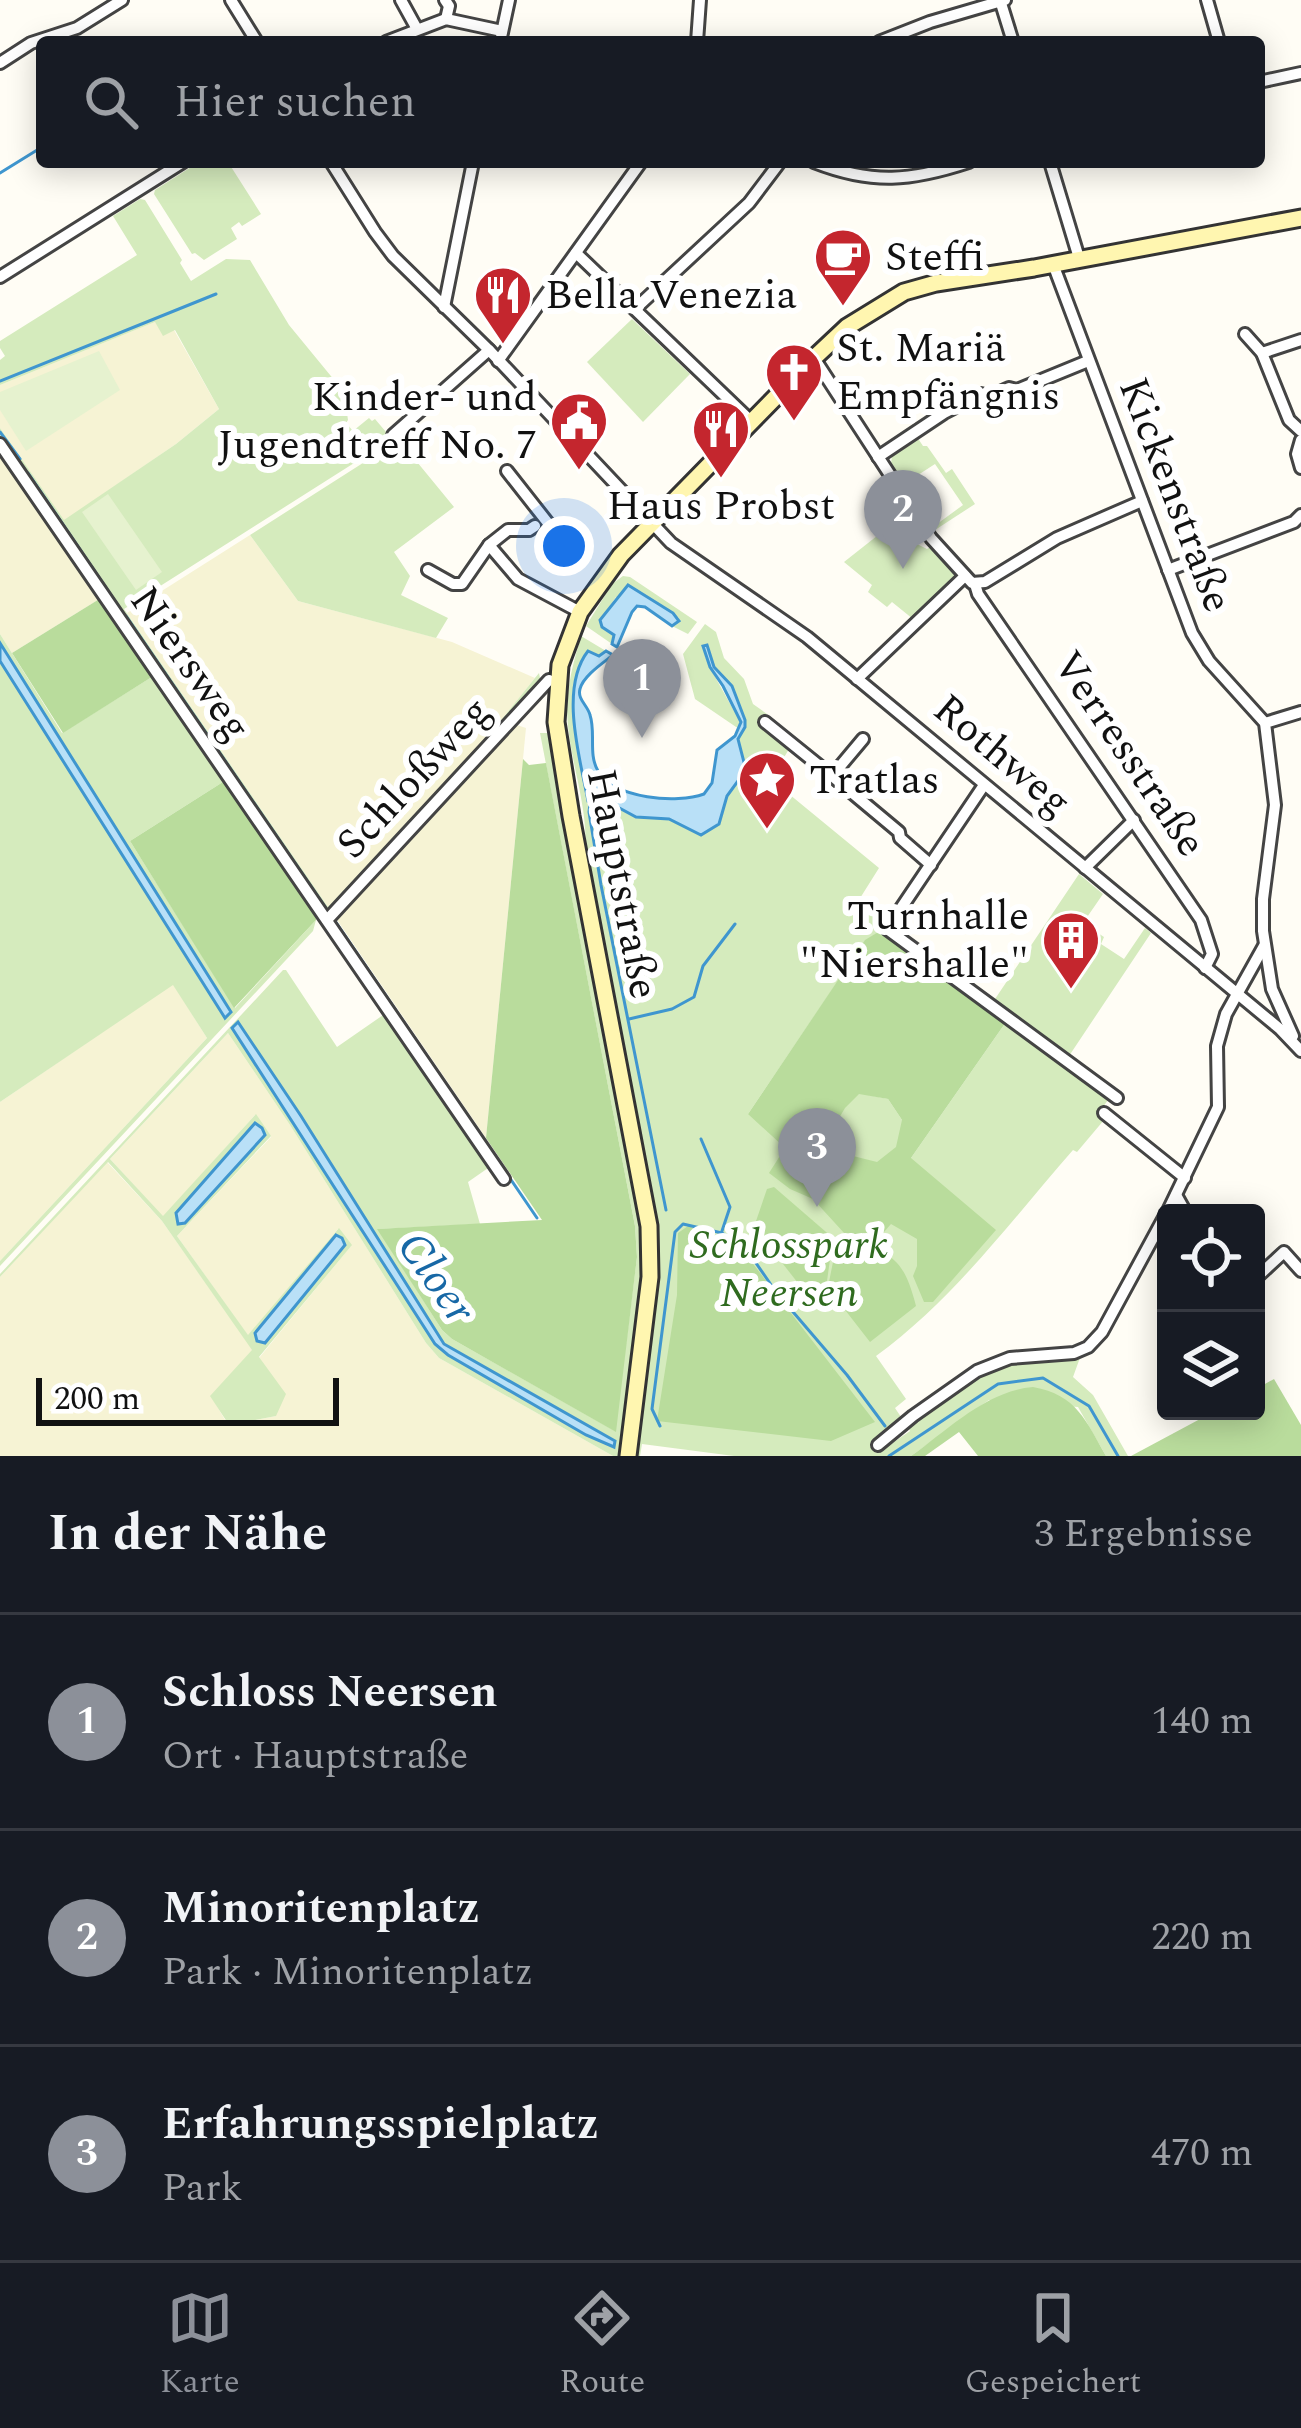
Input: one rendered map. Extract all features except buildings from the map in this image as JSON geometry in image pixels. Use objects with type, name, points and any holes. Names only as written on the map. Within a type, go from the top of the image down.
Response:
[{"type":"street","points":[[54,36],[77,28],[122,0]]},
{"type":"street","points":[[231,0],[253,36]]},
{"type":"street","points":[[401,0],[417,29]]},
{"type":"street","points":[[445,0],[449,6],[446,19]]},
{"type":"street","points":[[400,36],[446,19],[501,36],[509,0]]},
{"type":"street","points":[[697,36],[700,0]]},
{"type":"street","points":[[894,36],[1002,0],[1011,36]]},
{"type":"street","points":[[1207,0],[1218,36]]},
{"type":"street","points":[[0,63],[36,42]]},
{"type":"street","points":[[1265,81],[1301,74]]},
{"type":"street","points":[[0,277],[173,168]]},
{"type":"street","name":"Rothweg","points":[[335,168],[386,248],[676,547],[786,621],[1301,1050]]},
{"type":"street","points":[[444,307],[472,168]]},
{"type":"street","points":[[498,361],[637,168]]},
{"type":"street","points":[[635,309],[749,203],[775,168]]},
{"type":"street","points":[[834,168],[898,180],[951,168]]},
{"type":"street","points":[[924,168],[927,176]]},
{"type":"street","points":[[1052,168],[1079,258]]},
{"type":"street","name":"Hauptstraße","points":[[628,1456],[650,1277],[650,1226],[556,722],[559,671],[580,612],[621,555],[814,358],[848,327],[904,292],[1301,218]]},
{"type":"street","points":[[576,253],[751,422]]},
{"type":"street","name":"Kickenstraße","points":[[1053,264],[1197,644],[1265,723]]},
{"type":"street","points":[[1245,334],[1262,353],[1289,420],[1301,436],[1297,454],[1301,468]]},
{"type":"street","points":[[1262,353],[1301,340]]},
{"type":"street","points":[[392,435],[489,350]]},
{"type":"street","name":"Verresstraße","points":[[814,358],[934,541],[969,580],[1202,920],[1212,954],[1205,968]]},
{"type":"street","points":[[878,457],[981,394],[989,397],[1010,388],[1017,390],[1088,361]]},
{"type":"street","name":"Niersweg","points":[[0,444],[504,1179]]},
{"type":"street","points":[[507,471],[566,546],[561,559]]},
{"type":"street","points":[[857,679],[969,580],[986,583],[1066,533],[1142,501]]},
{"type":"street","points":[[1168,570],[1294,522],[1301,515]]},
{"type":"street","points":[[428,570],[462,584],[489,545],[508,530],[535,526]]},
{"type":"street","points":[[489,545],[518,579],[580,612]]},
{"type":"street","name":"Schloßweg","points":[[327,920],[549,680]]},
{"type":"street","points":[[1301,712],[1265,723],[1275,805],[1263,899],[1264,946],[1275,998],[1301,1050]]},
{"type":"street","points":[[765,722],[899,832],[931,865]]},
{"type":"street","points":[[832,776],[863,739]]},
{"type":"street","points":[[984,785],[886,929],[1117,1098]]},
{"type":"street","points":[[1085,868],[1134,820]]},
{"type":"street","points":[[1171,1204],[1218,1106],[1217,1046],[1226,1014],[1264,946]]},
{"type":"street","points":[[1104,1113],[1185,1178]]},
{"type":"street","points":[[1176,1195],[1181,1204]]},
{"type":"street","points":[[878,1444],[977,1371],[1010,1358],[1074,1353],[1088,1347],[1102,1332],[1157,1231]]},
{"type":"street","points":[[1265,1269],[1283,1252],[1301,1271]]},
{"type":"shaded area","points":[[155,322],[174,330],[219,409],[64,521],[0,428],[0,385]]},
{"type":"shaded area","points":[[0,449],[101,598],[12,653],[0,634]]},
{"type":"shaded area","points":[[250,535],[298,601],[452,642],[535,678],[494,729],[328,907],[127,613]]},
{"type":"shaded area","points":[[514,724],[526,728],[486,1138],[335,917]]},
{"type":"shaded area","points":[[173,984],[207,1038],[0,1261],[0,1102]]},
{"type":"shaded area","points":[[228,1033],[439,1358],[613,1456],[0,1456],[0,1277],[107,1162],[162,1221],[253,1350],[211,1396],[228,1425],[276,1416],[259,1358],[351,1246],[338,1229],[248,1336],[177,1236],[271,1137],[255,1115],[163,1217],[110,1159]]},
{"type":"green space","points":[[190,168],[232,168],[261,214],[231,228],[237,239],[204,260],[192,254],[155,190]]},
{"type":"green space","points":[[145,200],[191,281],[226,259],[250,260],[289,325],[344,392],[346,423],[353,431],[369,418],[375,419],[392,439],[124,609],[328,907],[494,729],[539,673],[541,683],[337,905],[324,912],[0,438],[0,428],[64,520],[219,409],[175,330],[163,336],[155,322],[0,385],[0,360],[5,356],[0,341],[137,255],[113,216]]},
{"type":"green space","points":[[632,319],[690,374],[643,422],[587,362]]},
{"type":"green space","points":[[99,351],[120,390],[26,451],[0,410],[0,392]]},
{"type":"green space","points":[[917,437],[946,473],[952,469],[975,504],[935,530],[963,505],[935,464],[904,484],[891,465],[892,454]]},
{"type":"green space","points":[[399,440],[454,507],[394,552],[410,576],[401,595],[448,618],[436,638],[298,601],[250,535]]},
{"type":"green space","points":[[108,494],[162,572],[136,590],[82,512]]},
{"type":"green space","points":[[903,523],[917,544],[942,555],[956,574],[913,619],[892,602],[887,607],[868,592],[872,585],[844,562],[882,532]]},
{"type":"green space","points":[[623,576],[697,622],[688,634],[672,626],[679,618],[616,597],[600,620],[614,636],[612,644],[586,626],[612,584]]},
{"type":"green space","points":[[101,598],[155,675],[63,733],[12,653]]},
{"type":"green space","name":"Schlosspark Neersen","points":[[705,624],[716,632],[724,658],[744,679],[753,704],[767,714],[761,724],[789,749],[779,766],[787,774],[778,785],[879,868],[857,903],[884,922],[883,929],[865,941],[748,1114],[859,1093],[888,1099],[902,1120],[911,1158],[1006,1022],[1108,1096],[1098,1114],[1104,1120],[1077,1152],[1073,1150],[956,1285],[876,1356],[906,1399],[895,1408],[903,1420],[874,1443],[878,1453],[980,1377],[1015,1364],[1081,1355],[1073,1377],[1093,1395],[1128,1456],[1106,1456],[1078,1407],[989,1400],[911,1456],[734,1456],[642,1444],[640,1456],[632,1456],[656,1253],[655,1215],[585,852],[567,701],[581,636],[606,651],[599,656],[593,652],[575,679],[588,801],[610,803],[636,817],[669,819],[701,835],[719,824],[727,796],[746,770],[738,739],[743,728],[742,709],[707,645],[705,656],[741,722],[739,729],[695,699],[683,654]]},
{"type":"green space","points":[[0,634],[62,733],[155,675],[226,780],[130,841],[235,1008],[316,920],[313,931],[0,1266],[207,1038],[173,985],[0,1102],[0,661],[225,1017],[204,967],[0,643]]},
{"type":"green space","points":[[540,733],[550,737],[642,1214],[643,1286],[621,1456],[613,1456],[439,1358],[228,1033],[110,1159],[163,1216],[256,1114],[271,1136],[177,1236],[248,1335],[339,1228],[352,1245],[259,1357],[286,1394],[276,1416],[229,1425],[210,1396],[252,1350],[162,1221],[108,1162],[0,1277],[283,970],[337,1047],[386,1013],[491,1166],[468,1182],[480,1224],[378,1229],[442,1330],[615,1431],[637,1257],[635,1226]],"holes":[[[237,1023],[444,1344],[614,1441],[586,1435],[435,1344],[232,1029]],[[339,1235],[344,1245],[265,1343],[255,1336]]]},
{"type":"green space","points":[[523,759],[529,765],[546,763],[635,1226],[637,1257],[616,1432],[452,1339],[377,1229],[542,1220],[486,1138]]},
{"type":"green space","points":[[226,780],[317,913],[316,920],[234,1008],[130,841]]},
{"type":"green space","points":[[1079,874],[1103,894],[1083,923],[1104,937],[1101,944],[1124,959],[1145,928],[1151,933],[1065,1057],[993,1002]]},
{"type":"green space","points":[[883,929],[1006,1022],[911,1158],[996,1230],[933,1302],[924,1302],[913,1276],[917,1239],[891,1224],[877,1240],[845,1234],[813,1199],[769,1173],[785,1148],[748,1114],[865,940]],"holes":[[[859,1094],[888,1099],[902,1120],[896,1147],[877,1162],[849,1155],[832,1130],[845,1108]]]},
{"type":"green space","points":[[774,1187],[833,1238],[827,1281],[816,1295],[805,1292],[754,1227],[767,1189]]},
{"type":"green space","points":[[688,1226],[729,1241],[747,1256],[875,1422],[831,1441],[657,1421],[677,1295],[678,1233]]},
{"type":"green space","points":[[842,1240],[892,1258],[906,1276],[916,1306],[870,1342],[842,1306],[826,1297],[836,1247]]},
{"type":"green space","points":[[1274,1379],[1301,1425],[1301,1456],[1131,1456],[1198,1420],[1265,1420],[1265,1384]]},
{"type":"green space","points":[[1033,1387],[1070,1403],[1106,1456],[978,1456],[959,1432],[925,1456],[911,1456],[984,1403]]},
{"type":"water","points":[[628,585],[679,621],[672,626],[637,606],[617,647],[612,644],[614,635],[600,620]]},
{"type":"water","points":[[0,643],[231,1012],[225,1018],[0,661]]},
{"type":"water","points":[[707,645],[714,667],[732,686],[745,720],[738,739],[746,770],[727,796],[719,824],[701,835],[669,819],[636,817],[610,803],[588,801],[573,703],[579,666],[588,651],[613,655],[589,675],[579,693],[592,722],[598,771],[632,793],[678,799],[704,794],[712,783],[717,750],[735,736],[741,722],[710,667],[703,646]]},
{"type":"water","points":[[238,1022],[444,1344],[615,1441],[614,1447],[435,1344],[232,1028]]},
{"type":"water","points":[[255,1123],[265,1135],[185,1223],[178,1224],[176,1213]]},
{"type":"water","points":[[336,1235],[345,1245],[265,1343],[257,1341],[255,1333]]},
{"type":"waterway","points":[[0,173],[36,151]]},
{"type":"waterway","points":[[0,381],[216,294]]},
{"type":"waterway","points":[[0,432],[20,459]]},
{"type":"waterway","points":[[28,473],[119,607]]},
{"type":"waterway","points":[[126,616],[325,907]]},
{"type":"waterway","points":[[590,804],[601,885],[666,1210]]},
{"type":"waterway","points":[[335,921],[537,1218]]},
{"type":"waterway","points":[[629,1019],[672,1009],[694,997],[703,966],[735,924]]},
{"type":"waterway","points":[[701,1139],[730,1207],[722,1231]]},
{"type":"waterway","points":[[660,1426],[652,1409],[675,1232],[683,1224],[722,1233],[747,1250],[885,1426]]},
{"type":"waterway","name":"Cloer","points":[[889,1456],[998,1384],[1043,1378],[1089,1406],[1118,1456]]},
{"type":"place","name":"Steffi","points":[[843,308]]},
{"type":"place","name":"Bella Venezia","points":[[503,346]]},
{"type":"place","name":"St. Mariä Empfängnis","points":[[794,423]]},
{"type":"place","name":"Kinder- und Jugendtreff No. 7","points":[[579,472]]},
{"type":"place","name":"Haus Probst","points":[[721,480]]},
{"type":"place","name":"Minoritenplatz","points":[[903,569]]},
{"type":"place","name":"Schloss Neersen","points":[[642,738]]},
{"type":"place","name":"Tratlas","points":[[767,831]]},
{"type":"place","name":"Turnhalle \"Niershalle\"","points":[[1071,991]]},
{"type":"place","name":"Erfahrungsspielplatz","points":[[817,1207]]}]
